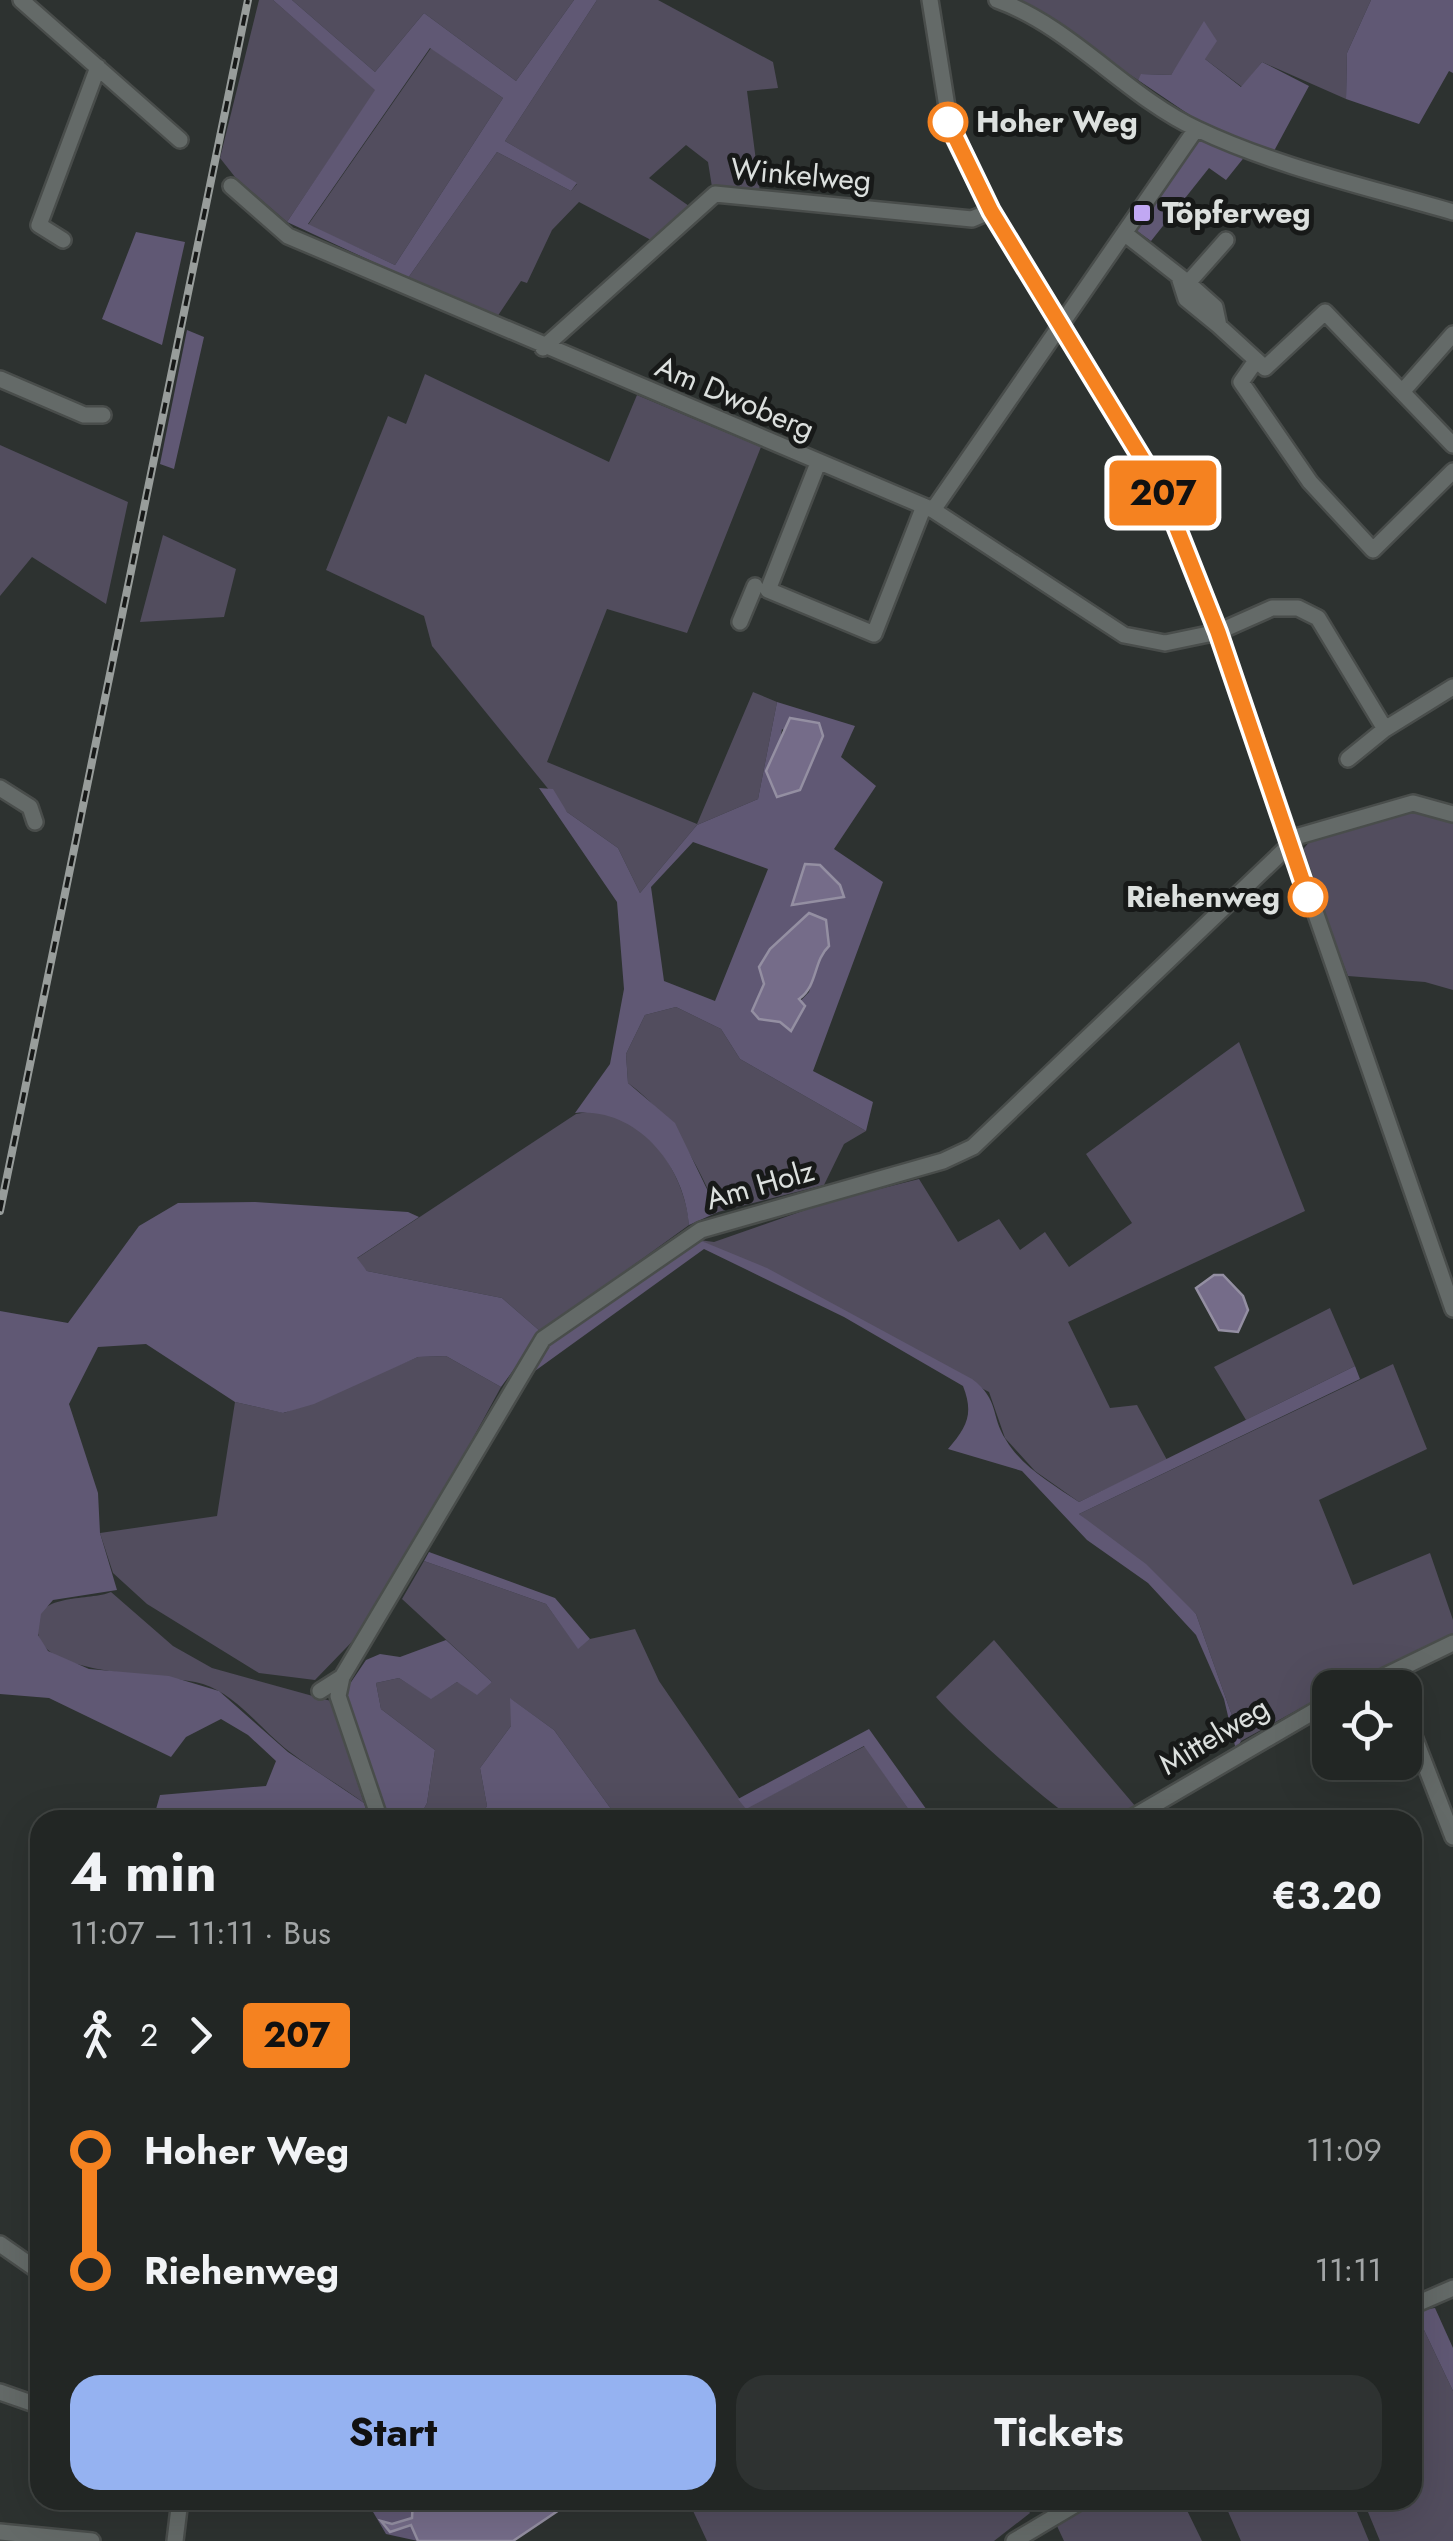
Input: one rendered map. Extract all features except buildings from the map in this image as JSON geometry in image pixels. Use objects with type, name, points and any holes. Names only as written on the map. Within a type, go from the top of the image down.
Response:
[{"type":"street","points":[[22,0],[180,140]]},
{"type":"street","points":[[930,0],[951,132],[972,177],[1163,493],[1218,632],[1453,1309]]},
{"type":"street","points":[[940,0],[958,132],[972,177]]},
{"type":"street","points":[[997,0],[1064,38],[1196,129],[1290,163],[1453,212]]},
{"type":"street","points":[[63,240],[39,226],[98,67]]},
{"type":"street","points":[[758,587],[874,634],[928,508],[1196,129]]},
{"type":"street","name":"Am Dwoberg","points":[[231,186],[288,236],[543,348],[928,508],[1124,635],[1165,643],[1218,632],[1272,608],[1298,608],[1318,618],[1385,729]]},
{"type":"street","name":"Winkelweg","points":[[543,348],[714,194],[972,219],[991,211]]},
{"type":"street","points":[[1124,233],[1184,279],[1186,300],[1265,368],[1325,312],[1453,444]]},
{"type":"street","points":[[1184,279],[1226,240]]},
{"type":"street","points":[[1402,392],[1453,334]]},
{"type":"street","points":[[1256,362],[1241,382],[1310,482],[1373,550],[1453,472]]},
{"type":"street","points":[[0,378],[84,416],[103,415]]},
{"type":"street","points":[[740,622],[818,463]]},
{"type":"street","points":[[1348,759],[1385,729],[1453,686]]},
{"type":"street","points":[[0,788],[30,807],[35,822]]},
{"type":"street","points":[[1290,845],[1299,836],[1412,803],[1453,814]]},
{"type":"street","name":"Am Holz","points":[[320,1692],[342,1677],[543,1339],[701,1230],[943,1162],[972,1147],[1290,845]]},
{"type":"street","points":[[1408,1670],[1453,1643]]},
{"type":"street","points":[[342,1677],[338,1696],[377,1810]]},
{"type":"street","name":"Mittelweg","points":[[1145,1810],[1312,1713]]},
{"type":"street","points":[[1422,1757],[1453,1837]]},
{"type":"street","points":[[0,2244],[30,2265]]},
{"type":"street","points":[[1422,2302],[1453,2288]]},
{"type":"street","points":[[0,2392],[30,2402]]},
{"type":"street","points":[[175,2541],[179,2510]]},
{"type":"street","points":[[1014,2541],[1065,2510]]},
{"type":"street","points":[[0,2532],[92,2541]]},
{"type":"shaded area","points":[[259,0],[273,0],[376,90],[287,222],[235,177],[220,158]]},
{"type":"shaded area","points":[[273,0],[292,0],[375,72],[424,13],[516,81],[574,0],[597,0],[505,141],[577,183],[571,191],[497,152],[408,278],[287,222],[375,90]],"holes":[[[430,48],[503,98],[395,265],[308,224]]]},
{"type":"shaded area","points":[[292,0],[574,0],[516,81],[424,13],[375,72]]},
{"type":"shaded area","points":[[597,0],[658,0],[773,62],[778,88],[747,91],[760,192],[712,187],[708,162],[686,145],[649,178],[689,206],[651,240],[579,202],[552,230],[527,283],[521,281],[497,317],[408,278],[497,152],[571,191],[577,184],[505,141]]},
{"type":"shaded area","points":[[1016,0],[1371,0],[1347,53],[1346,99],[1262,62],[1242,87],[1205,59],[1184,56],[1171,75],[1142,74],[1138,80]]},
{"type":"shaded area","points":[[1371,0],[1453,0],[1453,73],[1449,71],[1419,124],[1346,99],[1347,53]]},
{"type":"shaded area","points":[[1204,21],[1217,41],[1205,59],[1241,87],[1262,62],[1309,86],[1274,151],[1206,126],[1138,80],[1141,74],[1171,75]]},
{"type":"shaded area","points":[[431,48],[503,98],[395,265],[308,225]]},
{"type":"shaded area","points":[[1198,137],[1246,155],[1226,180],[1209,168],[1151,241],[1134,229]]},
{"type":"shaded area","points":[[136,232],[185,242],[162,345],[102,319]]},
{"type":"shaded area","points":[[187,330],[204,337],[174,469],[160,464]]},
{"type":"shaded area","points":[[425,374],[609,462],[637,395],[761,447],[687,633],[607,609],[547,762],[697,824],[753,692],[777,702],[758,799],[697,825],[640,893],[618,848],[567,812],[432,646],[424,616],[326,570],[388,416],[406,424]]},
{"type":"shaded area","points":[[0,445],[128,502],[106,604],[32,557],[0,596]]},
{"type":"shaded area","points":[[163,535],[236,569],[224,617],[140,622]]},
{"type":"shaded area","points":[[777,702],[855,726],[841,757],[876,786],[834,849],[883,882],[813,1071],[873,1102],[866,1131],[740,1059],[721,1029],[676,1007],[645,1015],[626,1054],[628,1083],[675,1123],[718,1212],[689,1225],[678,1182],[654,1145],[618,1120],[575,1113],[610,1064],[624,989],[617,902],[539,788],[553,789],[567,812],[618,848],[640,893],[697,825],[758,799]],"holes":[[[782,729],[817,751],[800,790],[769,764],[779,748]],[[693,842],[768,869],[715,1001],[664,981],[651,887]],[[820,954],[809,992],[780,1022],[759,1019],[752,1011],[764,984]]]},
{"type":"shaded area","points":[[790,718],[819,723],[823,736],[800,790],[777,797],[766,771]]},
{"type":"shaded area","points":[[1406,809],[1453,822],[1453,990],[1425,982],[1348,976],[1300,853],[1310,841]]},
{"type":"shaded area","points":[[805,864],[820,865],[840,885],[844,897],[792,905]]},
{"type":"shaded area","points":[[809,913],[826,920],[829,946],[799,999],[805,1006],[791,1031],[780,1022],[759,1019],[752,1011],[764,984],[759,967],[770,949]]},
{"type":"shaded area","points":[[676,1007],[721,1029],[740,1059],[866,1131],[844,1144],[824,1185],[718,1212],[682,1141],[657,1109],[628,1083],[626,1054],[645,1015]]},
{"type":"shaded area","points":[[1239,1042],[1305,1211],[1068,1322],[1110,1408],[1137,1405],[1167,1460],[1079,1502],[1035,1471],[1005,1438],[989,1392],[699,1240],[714,1242],[828,1202],[919,1179],[958,1242],[999,1219],[1020,1250],[1045,1232],[1069,1267],[1132,1223],[1086,1154]]},
{"type":"shaded area","points":[[599,1110],[630,1121],[662,1153],[678,1182],[689,1225],[541,1332],[502,1298],[367,1271],[356,1259],[576,1114]]},
{"type":"shaded area","points":[[255,1202],[408,1212],[419,1217],[357,1258],[367,1271],[502,1298],[541,1332],[501,1387],[446,1356],[418,1357],[314,1404],[283,1413],[235,1402],[146,1344],[98,1347],[69,1404],[98,1493],[100,1533],[117,1590],[53,1600],[41,1614],[38,1635],[48,1651],[89,1669],[169,1676],[219,1691],[288,1752],[364,1803],[366,1810],[156,1810],[160,1795],[266,1786],[276,1761],[248,1735],[221,1719],[186,1737],[171,1757],[49,1698],[0,1694],[0,1311],[68,1323],[139,1226],[178,1203]]},
{"type":"shaded area","points":[[699,1240],[767,1268],[972,1379],[987,1394],[1013,1450],[1039,1475],[1079,1502],[1355,1366],[1360,1379],[1079,1514],[1146,1564],[1196,1614],[1241,1741],[1236,1750],[1224,1699],[1196,1635],[1148,1583],[1087,1540],[1022,1471],[948,1449],[967,1420],[963,1386],[844,1317],[704,1249],[528,1376],[547,1342]]},
{"type":"shaded area","points":[[1214,1275],[1223,1275],[1243,1296],[1248,1310],[1238,1332],[1219,1330],[1196,1288]]},
{"type":"shaded area","points":[[1330,1308],[1355,1366],[1246,1420],[1214,1367]]},
{"type":"shaded area","points":[[446,1356],[501,1387],[374,1619],[315,1680],[259,1673],[147,1604],[113,1573],[100,1533],[217,1516],[235,1402],[284,1413],[418,1357]]},
{"type":"shaded area","points":[[1393,1364],[1427,1449],[1319,1500],[1353,1585],[1430,1553],[1453,1620],[1453,1638],[1380,1670],[1312,1670],[1312,1702],[1241,1741],[1196,1614],[1079,1514]]},
{"type":"shaded area","points":[[429,1552],[555,1598],[590,1639],[578,1649],[546,1604],[424,1561]]},
{"type":"shaded area","points":[[424,1561],[546,1604],[578,1648],[590,1639],[635,1629],[659,1681],[746,1808],[865,1746],[909,1810],[612,1810],[554,1730],[511,1699],[511,1726],[480,1768],[484,1810],[423,1810],[435,1750],[381,1709],[376,1683],[399,1678],[431,1698],[457,1682],[470,1688],[492,1682],[402,1599]]},
{"type":"shaded area","points":[[111,1592],[173,1646],[212,1668],[331,1701],[364,1803],[294,1755],[216,1689],[186,1680],[87,1667],[48,1650],[39,1637],[37,1622],[41,1612],[61,1601]]},
{"type":"shaded area","points":[[446,1640],[492,1682],[477,1695],[457,1682],[431,1699],[399,1678],[376,1683],[381,1709],[435,1750],[423,1810],[380,1810],[341,1697],[366,1660],[380,1654],[400,1657]]},
{"type":"shaded area","points":[[994,1640],[1136,1807],[1062,1810],[1005,1763],[936,1697]]},
{"type":"shaded area","points":[[510,1698],[554,1730],[612,1810],[484,1810],[480,1768],[511,1726]]},
{"type":"shaded area","points":[[869,1729],[927,1810],[909,1810],[864,1746],[746,1809],[738,1799]]},
{"type":"shaded area","points":[[1435,2308],[1453,2348],[1453,2391],[1422,2326],[1422,2310]]},
{"type":"shaded area","points":[[1422,2326],[1453,2391],[1453,2541],[1380,2541],[1367,2510],[1422,2510]]},
{"type":"shaded area","points":[[372,2510],[413,2510],[413,2518],[384,2526],[411,2525],[418,2541],[386,2534]]},
{"type":"shaded area","points":[[412,2510],[559,2510],[513,2541],[418,2541],[411,2525],[390,2532],[381,2521],[392,2524],[412,2518]]},
{"type":"shaded area","points":[[693,2510],[1030,2513],[994,2541],[707,2541]]},
{"type":"shaded area","points":[[1082,2510],[1187,2510],[1202,2541],[1064,2541],[1057,2526]]},
{"type":"shaded area","points":[[1227,2510],[1356,2510],[1369,2541],[1241,2541]]},
{"type":"railway","points":[[0,1211],[248,0]]},
{"type":"bus line","name":"207","points":[[948,122],[991,211],[1146,458],[1163,493],[1218,632],[1308,897]]},
{"type":"place","name":"Hoher Weg","points":[[948,122]]},
{"type":"place","name":"Töpferweg","points":[[1142,213]]},
{"type":"place","name":"Riehenweg","points":[[1308,897]]}]
